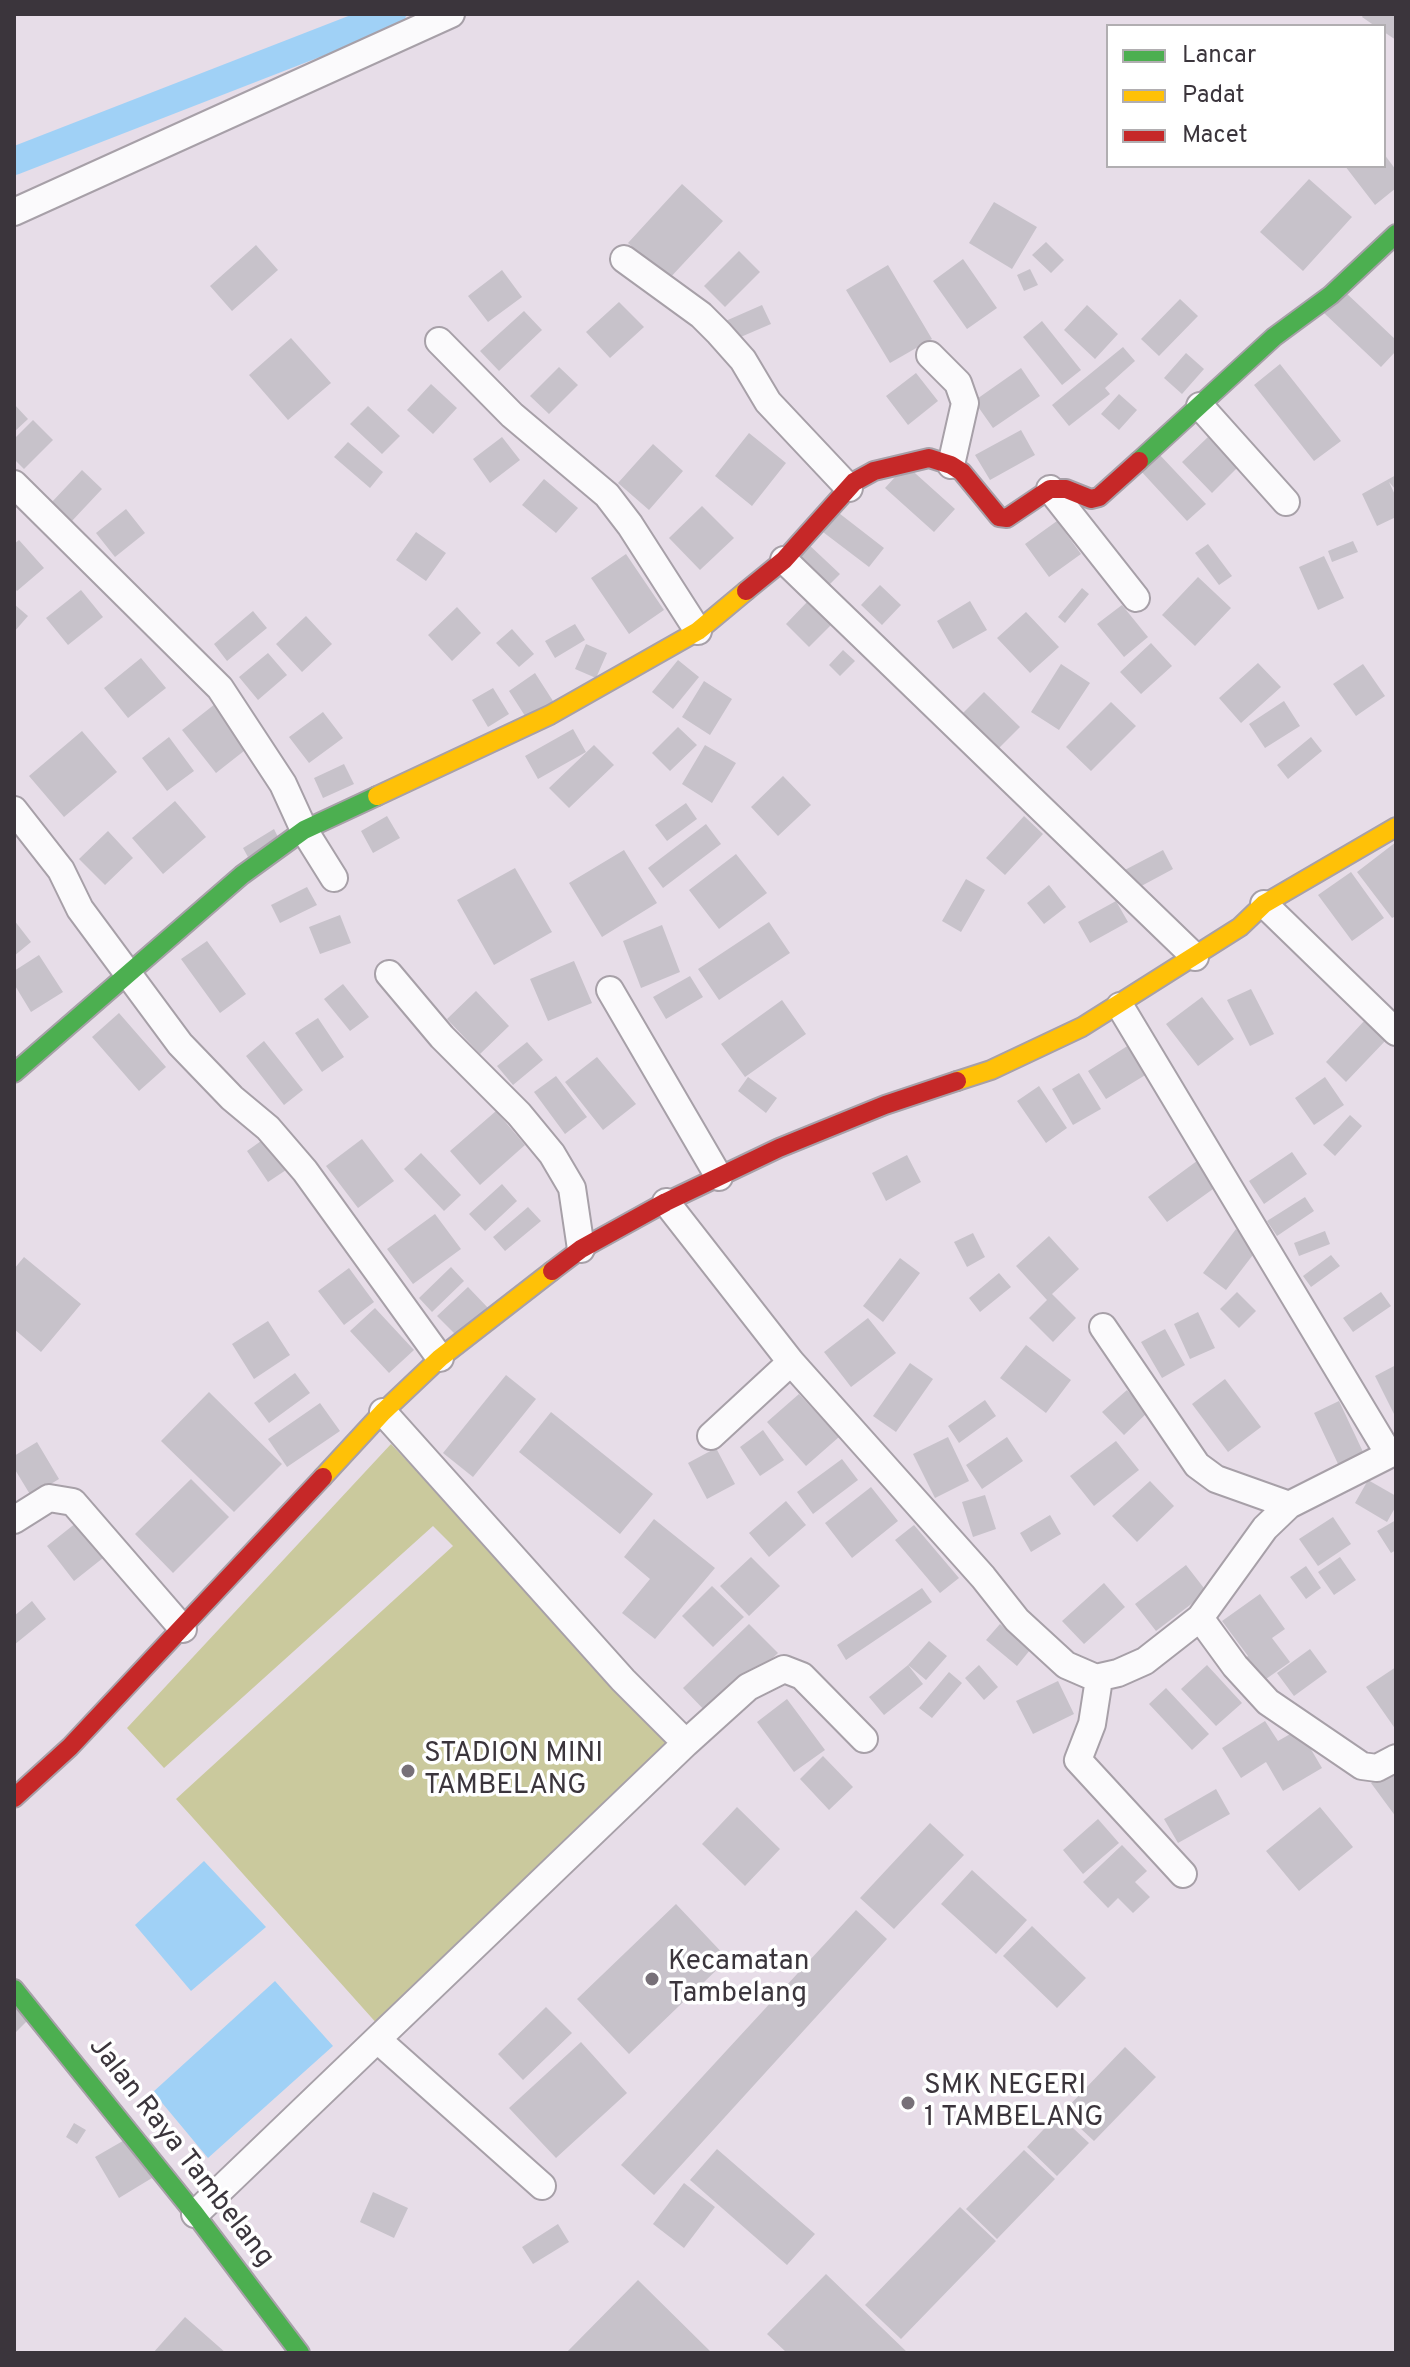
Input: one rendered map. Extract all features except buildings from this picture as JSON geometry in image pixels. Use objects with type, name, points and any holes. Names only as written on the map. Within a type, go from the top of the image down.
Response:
[{"type":"street","points":[[14,212],[451,14]]},
{"type":"street","points":[[14,1073],[242,875],[304,830],[550,715],[698,631],[784,560],[849,488],[874,471],[929,458],[951,465],[962,472],[999,517],[1007,518],[1050,489],[1066,489],[1091,499],[1099,497],[1274,337],[1331,295],[1396,234]]},
{"type":"street","points":[[624,259],[701,315],[719,333],[743,360],[768,402],[849,488]]},
{"type":"street","points":[[439,341],[512,415],[607,495],[630,525],[698,631]]},
{"type":"street","points":[[930,355],[958,383],[965,403],[951,465]]},
{"type":"street","points":[[1200,406],[1286,502]]},
{"type":"street","points":[[14,484],[220,688],[283,784],[304,830],[334,878]]},
{"type":"street","points":[[1050,489],[1136,598]]},
{"type":"street","points":[[784,560],[1195,957]]},
{"type":"street","points":[[14,810],[61,870],[80,909],[180,1044],[232,1098],[268,1128],[305,1171],[440,1358]]},
{"type":"street","points":[[14,1798],[70,1747],[183,1629],[383,1412],[440,1358],[581,1249],[719,1177],[871,1110],[991,1070],[1120,1006],[1240,927],[1264,904],[1396,827]]},
{"type":"street","points":[[1264,904],[1396,1032]]},
{"type":"street","points":[[389,974],[442,1037],[519,1114],[552,1154],[572,1188],[581,1249]]},
{"type":"street","points":[[610,990],[719,1177]]},
{"type":"street","points":[[666,1202],[791,1362],[983,1577],[1017,1620],[1066,1665],[1099,1679],[1145,1661],[1200,1618],[1265,1528],[1289,1505],[1393,1453],[1120,1006]]},
{"type":"street","points":[[1103,1327],[1197,1465],[1216,1479],[1289,1505]]},
{"type":"street","points":[[711,1436],[791,1362]]},
{"type":"street","points":[[383,1412],[623,1680],[686,1743]]},
{"type":"street","points":[[14,1520],[49,1498],[73,1502],[183,1629]]},
{"type":"street","points":[[1200,1618],[1243,1676],[1268,1702],[1362,1766],[1377,1768],[1396,1758]]},
{"type":"street","points":[[195,2214],[748,1687],[784,1669],[802,1676],[864,1739]]},
{"type":"street","points":[[1099,1679],[1092,1724],[1078,1760],[1183,1874]]},
{"type":"street","name":"Jalan Raya Tambelang","points":[[14,1989],[195,2214],[300,2353]]},
{"type":"street","points":[[378,2040],[542,2186]]},
{"type":"green space","name":"STADION MINI TAMBELANG","points":[[391,1444],[675,1744],[379,2026],[176,1799],[453,1546],[433,1526],[164,1768],[127,1728]]},
{"type":"water","points":[[204,1861],[266,1927],[191,1991],[135,1925]]},
{"type":"water","points":[[275,1981],[333,2046],[208,2158],[153,2092]]},
{"type":"waterway","points":[[14,161],[392,14]]},
{"type":"traffic: fast","points":[[1139,461],[1274,337],[1331,295],[1396,234]]},
{"type":"traffic: fast","points":[[14,1073],[242,875],[304,830],[377,796]]},
{"type":"traffic: fast","points":[[14,1989],[195,2214],[300,2353]]},
{"type":"traffic: slow","points":[[377,796],[550,715],[698,631],[746,591]]},
{"type":"traffic: slow","points":[[957,1081],[991,1070],[1082,1027],[1240,927],[1264,904],[1396,827]]},
{"type":"traffic: slow","points":[[323,1477],[383,1412],[440,1358],[552,1271]]},
{"type":"traffic: jam","points":[[746,591],[784,560],[854,482],[874,471],[929,458],[951,465],[962,472],[999,517],[1007,518],[1050,489],[1066,489],[1091,499],[1099,497],[1139,461]]},
{"type":"traffic: jam","points":[[552,1271],[581,1249],[666,1202],[779,1148],[885,1105],[957,1081]]},
{"type":"traffic: jam","points":[[14,1798],[70,1747],[323,1477]]},
{"type":"place","name":"STADION MINI TAMBELANG","points":[[408,1771]]},
{"type":"place","name":"Kecamatan Tambelang","points":[[652,1979]]},
{"type":"place","name":"SMK NEGERI 1 TAMBELANG","points":[[908,2103]]}]
